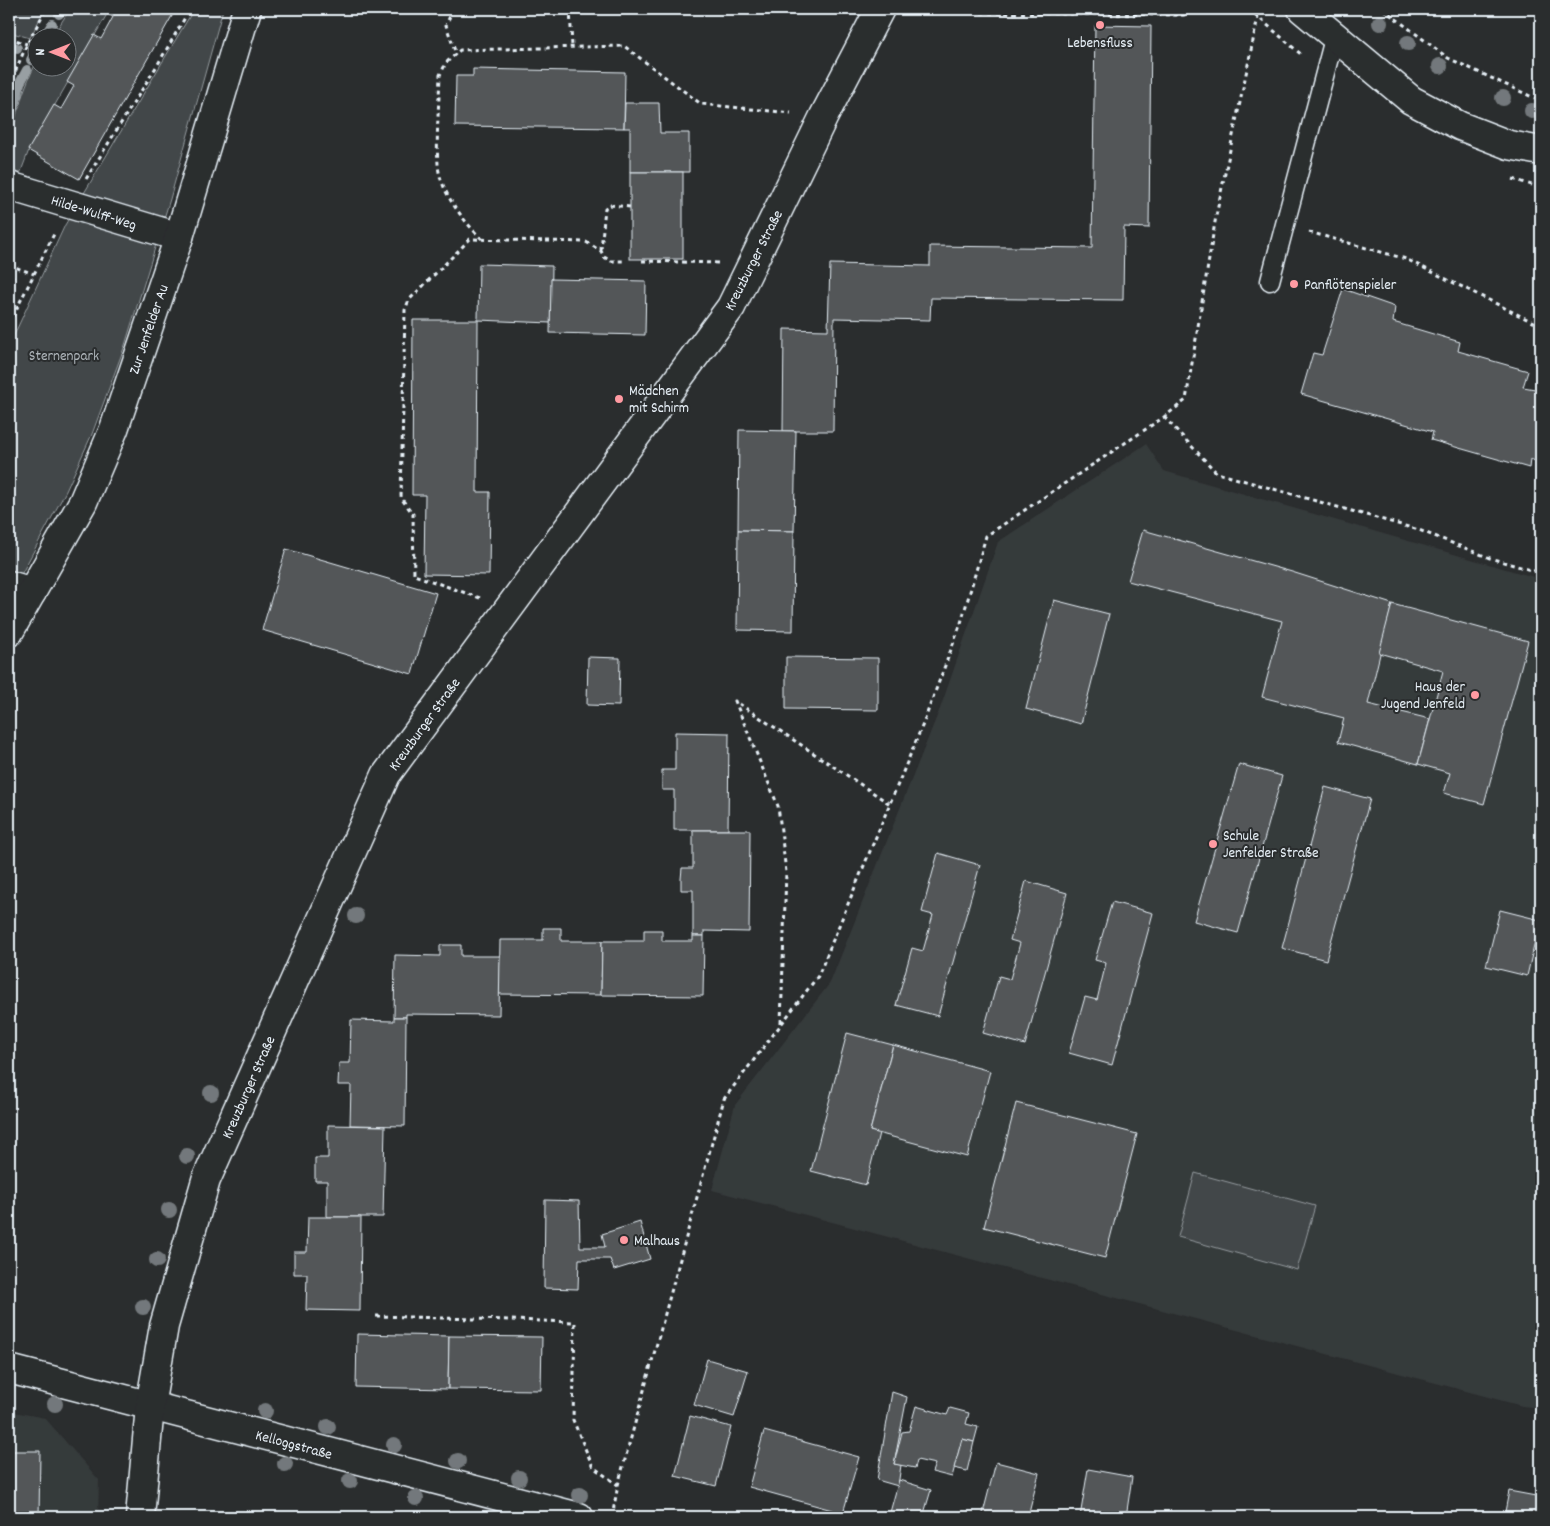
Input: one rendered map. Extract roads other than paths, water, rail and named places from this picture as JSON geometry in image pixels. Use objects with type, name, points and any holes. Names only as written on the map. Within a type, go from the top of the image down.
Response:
[{"type":"street","name":"Zur Jenfelder Au","points":[[9,632],[20,589],[83,502],[114,429],[179,237],[247,9]]},
{"type":"street","points":[[1302,9],[1411,100],[1460,126],[1492,139],[1541,152]]},
{"type":"street","name":"Kreuzburger Straße","points":[[140,1517],[150,1406],[164,1326],[206,1180],[386,775],[731,307],[824,116],[891,10]]},
{"type":"street","name":"Hilde-Wulff-Weg","points":[[9,186],[179,237]]},
{"type":"street","name":"Kelloggstraße","points":[[9,1369],[579,1517]]},
{"type":"lane","points":[[1270,281],[1335,35]]},
{"type":"waterway","points":[[59,14],[62,9]]},
{"type":"waterway","points":[[50,28],[52,24]]},
{"type":"waterway","points":[[9,46],[17,48]]},
{"type":"waterway","points":[[15,106],[20,83],[27,70]]},
{"type":"waterway","points":[[9,127],[11,119]]},
{"type":"place","name":"Lebensfluss","points":[[1100,25]]},
{"type":"place","name":"Panflötenspieler","points":[[1294,284]]},
{"type":"place","name":"Mädchen mit Schirm","points":[[619,399]]},
{"type":"place","name":"Haus der Jugend Jenfeld","points":[[1475,695]]},
{"type":"place","name":"Schule Jenfelder Straße","points":[[1213,844]]},
{"type":"place","name":"Malhaus","points":[[624,1240]]},
{"type":"park label","name":"Sternenpark","points":[[64,355]]}]
